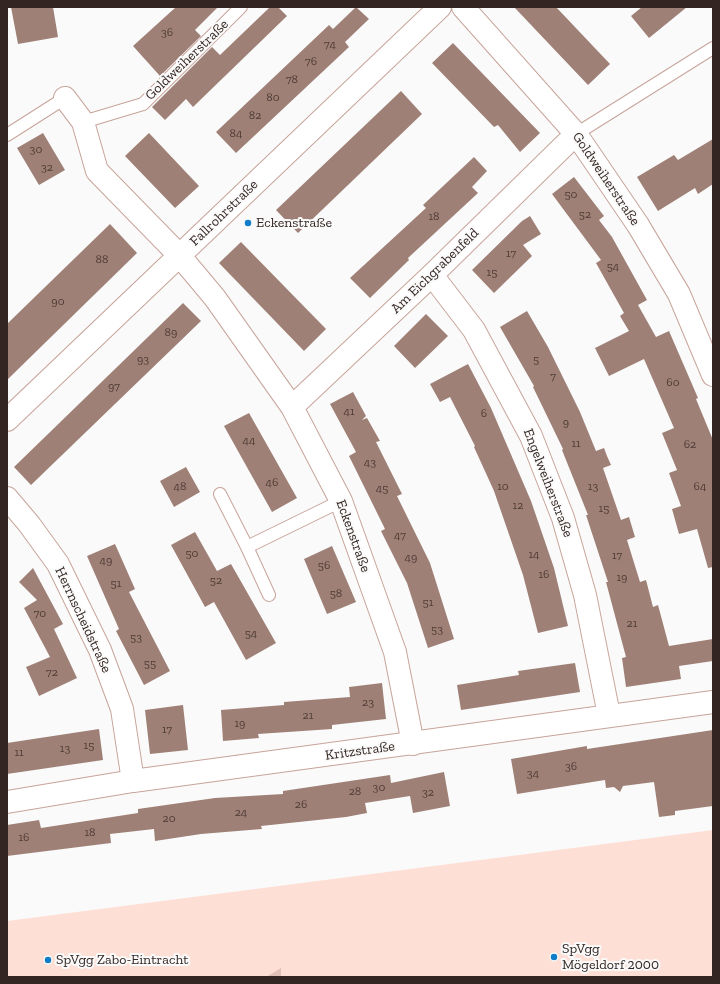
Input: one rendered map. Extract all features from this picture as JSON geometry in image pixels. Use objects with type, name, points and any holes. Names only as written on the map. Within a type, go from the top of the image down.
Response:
[{"type":"street","name":"Fallrohrstraße","points":[[7,420],[440,7]]},
{"type":"street","name":"Goldweiherstraße","points":[[463,7],[576,134],[638,225],[679,294],[713,375]]},
{"type":"street","name":"Eckenstraße","points":[[65,98],[83,122],[97,171],[180,255],[215,298],[292,407],[341,501],[395,652],[413,744]]},
{"type":"street","name":"Am Eichgrabenfeld","points":[[292,407],[432,275],[576,134]]},
{"type":"street","name":"Engelweiherstraße","points":[[432,275],[474,330],[531,436],[563,518],[585,596],[609,715]]},
{"type":"street","name":"Herrnscheidstraße","points":[[7,498],[29,524],[58,564],[100,650],[122,709],[133,781]]},
{"type":"street","name":"Kritzstraße","points":[[7,802],[133,781],[713,702]]},
{"type":"lane","name":"Goldweiherstraße","points":[[83,122],[143,104],[241,7]]},
{"type":"lane","points":[[576,134],[713,48]]},
{"type":"lane","name":"Eckenstraße","points":[[7,135],[65,98]]},
{"type":"lane","points":[[220,494],[269,595]]},
{"type":"lane","points":[[247,547],[341,501]]},
{"type":"shaded area","points":[[713,830],[713,977],[281,977],[280,969],[266,977],[7,977],[7,921]]},
{"type":"shaded area","points":[[281,968],[281,977],[266,977]]},
{"type":"building","points":[[11,7],[53,7],[58,37],[18,44]]},
{"type":"building","points":[[176,7],[218,7],[195,30],[201,36],[160,76],[133,46]]},
{"type":"building","points":[[270,7],[278,7],[287,16],[193,107],[186,99],[165,120],[152,107],[212,47],[220,55]]},
{"type":"building","points":[[356,7],[369,19],[345,42],[349,47],[236,153],[216,132],[329,25],[333,29]]},
{"type":"building","points":[[514,7],[556,7],[610,64],[588,85]]},
{"type":"building","points":[[642,7],[687,7],[649,38],[631,16]]},
{"type":"building","points":[[453,43],[540,133],[520,152],[498,125],[494,127],[432,63]]},
{"type":"building","points":[[401,91],[422,114],[298,233],[276,210]]},
{"type":"building","points":[[43,133],[65,170],[39,185],[17,148]]},
{"type":"building","points":[[149,133],[199,186],[175,208],[125,156]]},
{"type":"building","points":[[713,139],[713,184],[698,194],[695,188],[658,211],[637,177],[674,155],[678,160]]},
{"type":"building","points":[[474,157],[487,171],[472,187],[478,193],[408,258],[409,260],[370,298],[350,278],[426,208],[423,205]]},
{"type":"building","points":[[574,177],[604,216],[599,220],[612,237],[647,300],[638,305],[656,337],[669,331],[698,398],[696,399],[713,440],[713,567],[708,568],[697,529],[679,534],[672,509],[681,506],[669,473],[677,470],[662,433],[674,428],[644,359],[609,376],[595,348],[629,331],[620,316],[624,313],[596,263],[601,260],[552,194]]},
{"type":"building","points":[[530,216],[541,234],[523,245],[532,256],[494,293],[472,270],[522,221]]},
{"type":"building","points":[[110,224],[137,253],[7,380],[7,324]]},
{"type":"building","points":[[241,242],[326,329],[304,351],[219,263]]},
{"type":"building","points":[[183,303],[201,321],[31,485],[14,467]]},
{"type":"building","points":[[527,311],[548,347],[580,412],[596,451],[604,448],[611,465],[603,468],[621,520],[629,517],[635,537],[627,540],[640,582],[646,580],[653,607],[658,605],[669,646],[713,639],[713,661],[679,666],[681,679],[626,687],[622,658],[626,657],[606,582],[608,582],[586,515],[588,515],[562,450],[563,449],[533,387],[534,386],[500,327]]},
{"type":"building","points":[[426,314],[448,336],[415,368],[394,346]]},
{"type":"building","points":[[468,364],[491,408],[531,501],[554,568],[568,626],[538,633],[523,575],[494,491],[474,447],[475,446],[450,397],[440,402],[430,384]]},
{"type":"building","points":[[353,392],[366,416],[362,420],[367,418],[380,441],[376,442],[402,494],[397,496],[430,563],[454,639],[428,648],[407,583],[381,531],[385,529],[349,456],[356,452],[330,404]]},
{"type":"building","points":[[249,413],[297,498],[272,512],[224,426]]},
{"type":"building","points":[[186,467],[200,492],[174,507],[160,481]]},
{"type":"building","points":[[195,532],[217,571],[231,564],[276,643],[246,660],[214,602],[205,607],[171,545]]},
{"type":"building","points":[[115,544],[135,589],[129,592],[170,671],[144,685],[116,631],[119,629],[87,556]]},
{"type":"building","points":[[332,546],[356,602],[327,614],[304,559]]},
{"type":"building","points":[[33,568],[63,624],[54,629],[77,678],[39,696],[26,667],[50,657],[24,608],[37,600],[19,582]]},
{"type":"building","points":[[575,663],[580,692],[461,710],[457,685],[519,675],[518,671]]},
{"type":"building","points":[[382,683],[386,719],[332,725],[332,729],[258,734],[259,738],[223,741],[221,710],[284,705],[284,702],[350,697],[349,687]]},
{"type":"building","points":[[183,705],[188,750],[150,754],[145,710]]},
{"type":"building","points":[[99,729],[103,760],[7,774],[7,743]]},
{"type":"building","points":[[713,730],[713,806],[675,811],[675,815],[659,817],[654,782],[623,786],[620,792],[614,787],[606,788],[605,780],[517,794],[511,759],[587,746],[587,749]]},
{"type":"building","points":[[444,772],[450,806],[413,813],[410,796],[365,803],[367,813],[346,817],[261,826],[262,829],[201,834],[155,841],[154,829],[110,834],[111,843],[7,856],[7,825],[39,820],[41,828],[138,813],[138,809],[215,798],[283,794],[283,791],[390,775],[391,783]]},
{"type":"place","name":"Eckenstraße","points":[[248,223]]},
{"type":"place","name":"SpVgg Mögeldorf 2000","points":[[554,957]]},
{"type":"place","name":"SpVgg Zabo-Eintracht","points":[[48,960]]}]
